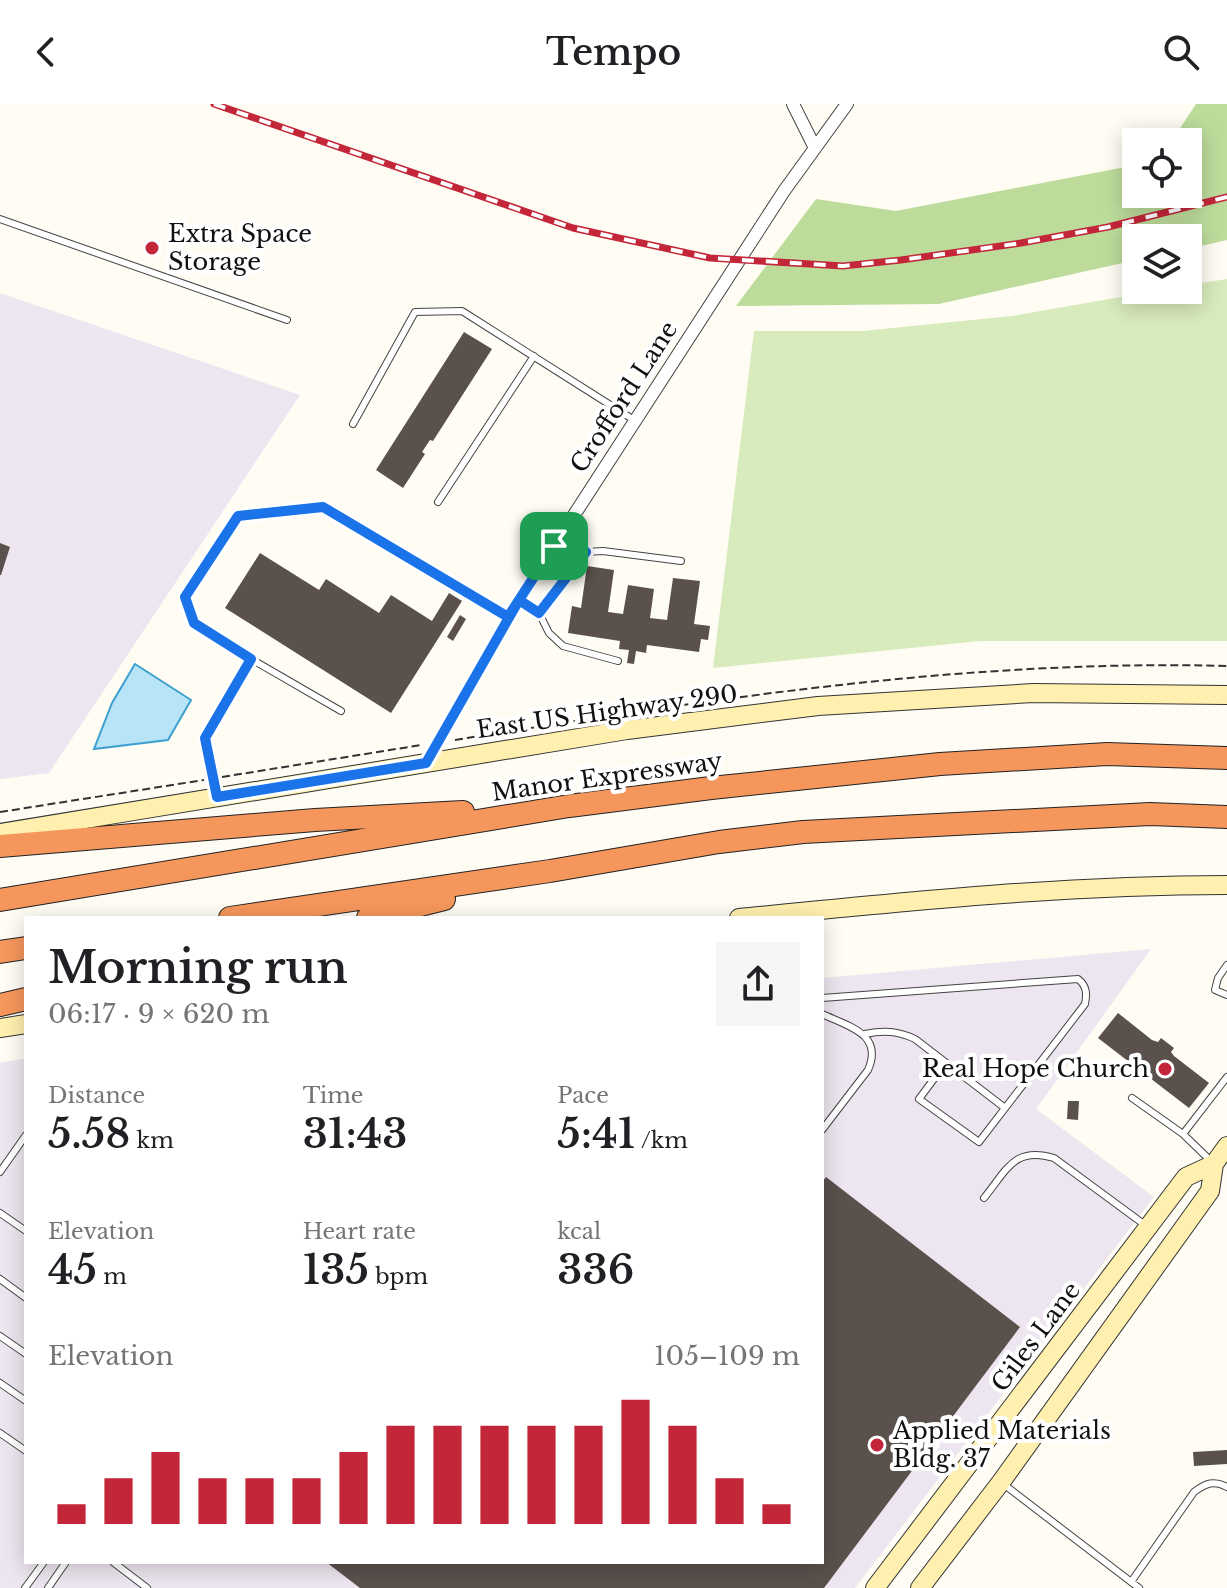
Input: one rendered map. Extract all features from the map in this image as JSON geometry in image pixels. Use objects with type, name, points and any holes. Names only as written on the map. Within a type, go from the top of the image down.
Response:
[{"type":"highway","name":"Manor Expressway","points":[[0,900],[569,806],[940,764],[1107,754],[1227,758]]},
{"type":"highway","points":[[0,846],[315,820],[569,806]]},
{"type":"highway","points":[[244,916],[550,871],[719,842],[803,832],[1150,814],[1227,817]]},
{"type":"highway","points":[[376,916],[550,871]]},
{"type":"highway","points":[[0,952],[24,948]]},
{"type":"highway","points":[[0,1005],[24,999]]},
{"type":"main road","name":"East US Highway 290","points":[[0,833],[627,730],[818,706],[1033,693],[1227,695]]},
{"type":"main road","points":[[770,916],[925,899],[1128,885],[1227,885]]},
{"type":"main road","points":[[0,1028],[24,1024]]},
{"type":"main road","name":"Giles Lane","points":[[920,1588],[1001,1482],[1210,1191],[1214,1164],[1227,1146]]},
{"type":"main road","name":"Giles Lane","points":[[875,1588],[1186,1177],[1214,1164]]},
{"type":"main road","points":[[975,1459],[1001,1482]]},
{"type":"street","points":[[793,104],[814,146]]},
{"type":"street","name":"Crofford Lane","points":[[426,763],[508,617],[814,146],[847,104]]},
{"type":"lane","points":[[0,219],[287,320]]},
{"type":"lane","points":[[353,424],[415,312],[462,311],[634,420]]},
{"type":"lane","points":[[438,502],[534,356]]},
{"type":"lane","points":[[341,711],[194,623],[185,597],[238,516],[323,507],[508,617]]},
{"type":"lane","points":[[554,546],[681,561]]},
{"type":"lane","points":[[539,613],[586,552]]},
{"type":"lane","points":[[519,600],[539,613],[549,633],[563,646],[618,661]]},
{"type":"lane","points":[[217,797],[205,738],[251,659]]},
{"type":"lane","points":[[1227,965],[1218,978],[1215,990],[1227,995]]},
{"type":"lane","points":[[824,998],[1078,979],[1087,993],[1085,1004],[979,1142],[919,1099],[945,1064]]},
{"type":"lane","points":[[824,1015],[865,1034],[872,1047],[868,1070],[824,1127]]},
{"type":"lane","points":[[865,1034],[900,1032],[915,1039],[1005,1108]]},
{"type":"lane","points":[[1183,1134],[1227,1077]]},
{"type":"lane","points":[[1132,1098],[1183,1134],[1214,1164]]},
{"type":"lane","points":[[0,1172],[24,1138]]},
{"type":"lane","points":[[984,1198],[1018,1157],[1030,1153],[1044,1155],[1054,1158],[1148,1228]]},
{"type":"lane","points":[[0,1213],[24,1230]]},
{"type":"lane","points":[[0,1279],[24,1297]]},
{"type":"lane","points":[[0,1336],[24,1353]]},
{"type":"lane","points":[[0,1383],[24,1400]]},
{"type":"lane","points":[[0,1433],[24,1450]]},
{"type":"lane","points":[[1001,1482],[1139,1588]]},
{"type":"lane","points":[[1131,1582],[1194,1492],[1204,1484],[1218,1482],[1227,1487]]},
{"type":"lane","points":[[25,1588],[43,1564]]},
{"type":"lane","points":[[48,1588],[65,1564]]},
{"type":"lane","points":[[116,1564],[147,1588]]},
{"type":"shaded area","points":[[0,293],[300,395],[49,773],[0,779]]},
{"type":"shaded area","points":[[1151,949],[1036,1109],[1154,1197],[855,1588],[0,1588],[0,1063],[24,1058],[24,1564],[824,1564],[824,978]]},
{"type":"green space","points":[[1196,104],[1227,104],[1227,240],[1202,246],[1202,224],[1122,224],[1122,263],[939,304],[736,306],[816,199],[896,211],[1122,168],[1122,208],[1202,208],[1202,128],[1180,128]]},
{"type":"green space","points":[[1227,279],[1227,641],[980,641],[713,668],[754,331],[863,331],[1012,316],[1122,297],[1122,304],[1202,304],[1202,283]]},
{"type":"water","points":[[135,664],[191,700],[168,740],[94,749],[112,703]]},
{"type":"building","points":[[464,332],[492,349],[433,441],[430,440],[422,452],[425,454],[403,488],[376,470]]},
{"type":"building","points":[[0,543],[10,547],[1,575],[0,575]]},
{"type":"building","points":[[260,553],[319,590],[326,579],[379,613],[391,595],[432,621],[449,593],[462,601],[391,713],[225,608]]},
{"type":"building","points":[[587,566],[614,570],[608,612],[623,614],[628,585],[654,589],[650,618],[667,620],[673,578],[700,581],[694,624],[710,626],[708,640],[701,639],[699,652],[647,645],[646,653],[636,651],[634,664],[627,663],[629,650],[619,649],[620,641],[568,633],[572,606],[581,608]]},
{"type":"building","points":[[460,615],[466,619],[453,641],[447,637]]},
{"type":"building","name":"Real Hope Church","points":[[1118,1013],[1152,1040],[1158,1042],[1161,1038],[1174,1048],[1171,1052],[1174,1056],[1209,1083],[1189,1108],[1098,1038]]},
{"type":"building","points":[[1068,1101],[1079,1101],[1078,1120],[1067,1119]]},
{"type":"building","name":"Applied Materials Bldg. 37","points":[[826,1177],[1020,1327],[824,1588],[360,1588],[329,1564],[824,1564]]},
{"type":"building","points":[[1227,1450],[1227,1464],[1194,1466],[1193,1452]]},
{"type":"railway","points":[[214,104],[573,228],[710,258],[843,266],[901,260],[1108,227],[1227,197]]},
{"type":"place","name":"Extra Space Storage","points":[[152,248]]},
{"type":"place","name":"Real Hope Church","points":[[1165,1069]]},
{"type":"place","name":"Applied Materials Bldg. 37","points":[[877,1445]]},
{"type":"route","points":[[554,546],[519,600],[508,617],[323,507],[238,516],[185,597],[194,623],[251,659],[205,738],[217,797],[426,763],[519,600],[539,613],[586,552],[554,546]]}]
